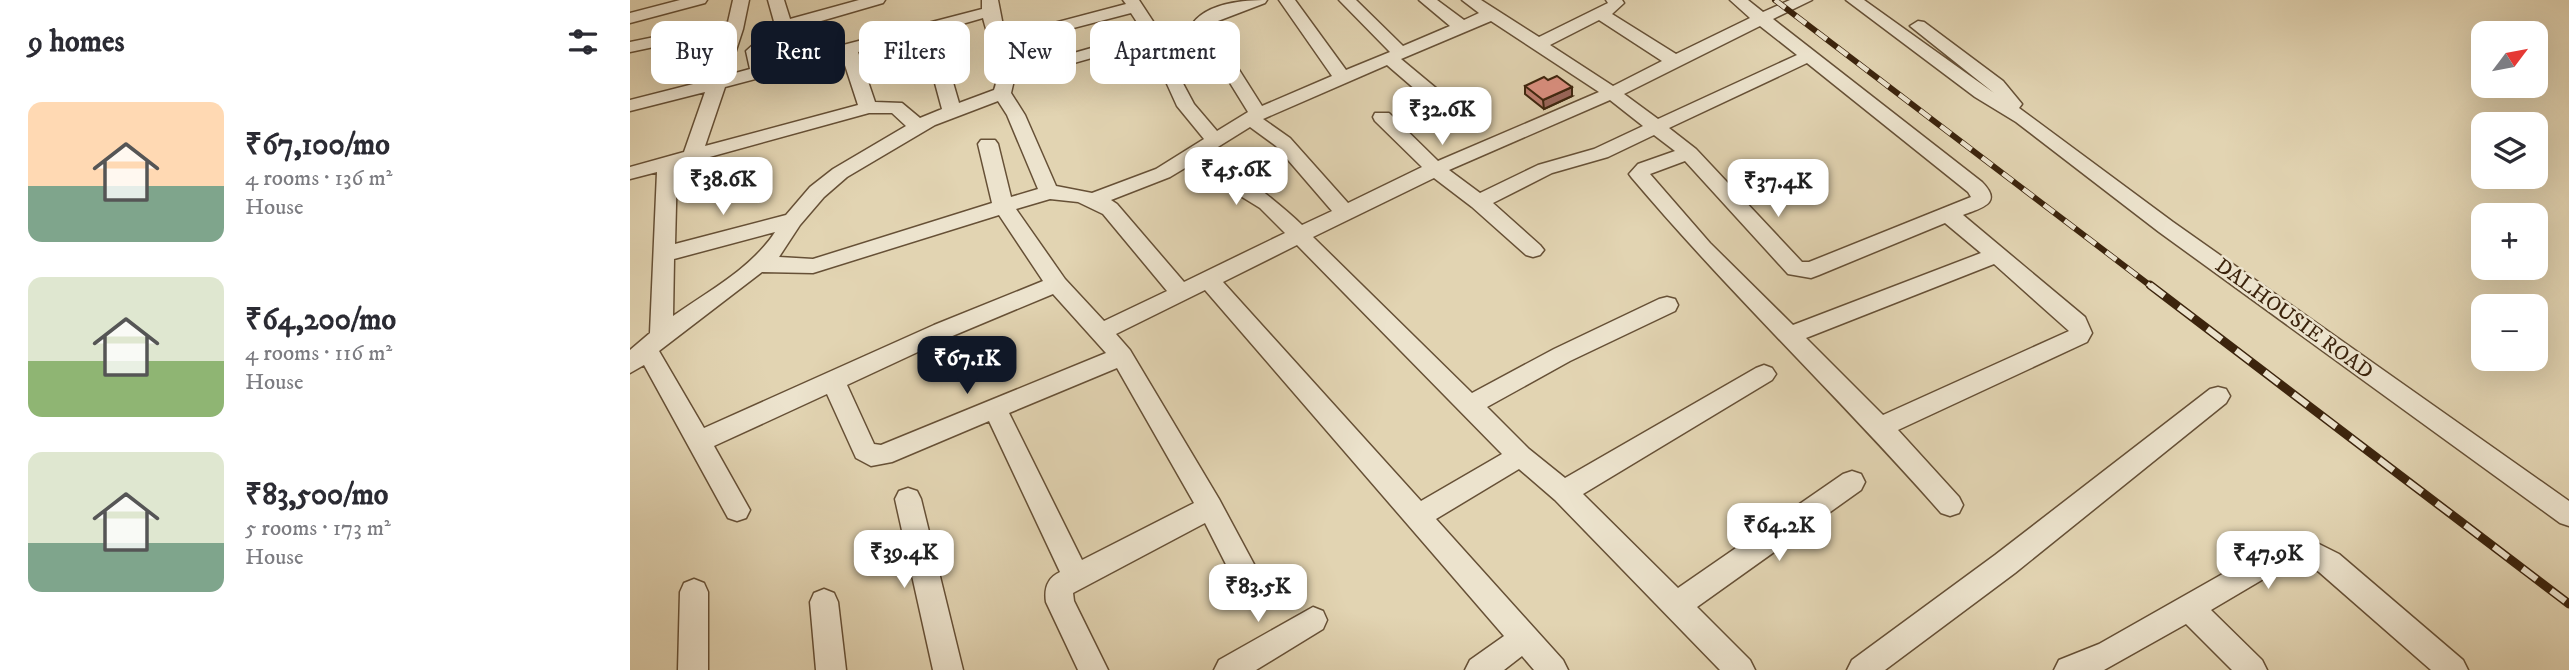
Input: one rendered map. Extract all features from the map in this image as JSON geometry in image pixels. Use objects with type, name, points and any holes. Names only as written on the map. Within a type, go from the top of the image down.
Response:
[{"type":"street","points":[[630,18],[699,0]]},
{"type":"street","points":[[737,25],[741,0]]},
{"type":"street","points":[[776,0],[782,21]]},
{"type":"street","points":[[954,0],[985,9]]},
{"type":"street","points":[[1196,0],[1208,17]]},
{"type":"street","points":[[1259,0],[1208,17],[1201,23],[1254,117],[1283,142],[1345,212]]},
{"type":"street","points":[[1287,0],[1343,78]]},
{"type":"street","points":[[1347,0],[1395,56],[1459,117]]},
{"type":"street","points":[[1427,0],[1462,27]]},
{"type":"street","points":[[1537,45],[1616,4],[1614,0]]},
{"type":"street","points":[[1095,199],[1163,173],[1254,117],[1462,27],[1485,6],[1537,45],[1612,93],[1689,153],[1792,266],[1800,270],[1811,270],[1981,200],[1980,192],[1738,0]]},
{"type":"street","points":[[1103,331],[1435,169],[1612,93],[1762,18],[1804,0]]},
{"type":"street","name":"DALHOUSIE ROAD","points":[[1854,0],[1981,93],[2023,118],[2166,227],[2569,515]]},
{"type":"street","name":"DALHOUSIE ROAD","points":[[1880,0],[1997,85],[2023,118]]},
{"type":"street","points":[[1072,21],[1133,3],[1145,21]]},
{"type":"street","points":[[951,21],[985,9]]},
{"type":"street","points":[[1598,12],[1674,61]]},
{"type":"street","points":[[845,49],[872,14]]},
{"type":"street","points":[[821,21],[872,14],[899,21]]},
{"type":"street","points":[[630,47],[651,43]]},
{"type":"street","points":[[848,48],[868,108]]},
{"type":"street","points":[[646,350],[774,250],[793,220],[828,182],[918,126],[1004,85],[1090,56]]},
{"type":"street","points":[[1479,202],[1545,169],[1601,153],[1809,56]]},
{"type":"street","points":[[630,106],[751,75]]},
{"type":"street","points":[[944,84],[952,112]]},
{"type":"street","points":[[1174,84],[1208,144],[1241,187],[1266,203],[1299,234],[1520,456],[1564,492],[1740,670]]},
{"type":"street","points":[[692,157],[715,85]]},
{"type":"street","points":[[1004,85],[1049,192]]},
{"type":"street","points":[[630,174],[868,108],[895,107],[918,126]]},
{"type":"street","points":[[1382,117],[1435,169],[1479,202],[1533,250]]},
{"type":"street","points":[[988,144],[1003,206],[1057,284],[1103,331],[1122,356],[1210,507],[1249,581]]},
{"type":"street","points":[[1689,153],[1645,168],[1639,174],[1703,248],[1880,427],[1950,505]]},
{"type":"street","points":[[667,164],[664,254],[646,350],[737,510]]},
{"type":"street","points":[[758,264],[813,266],[1049,192],[1095,199],[1110,209],[1181,293]]},
{"type":"street","points":[[1880,427],[2081,333],[2077,323],[1948,214]]},
{"type":"street","points":[[664,254],[793,220]]},
{"type":"street","points":[[1788,336],[1996,255]]},
{"type":"street","points":[[1208,279],[1553,670]]},
{"type":"street","points":[[700,441],[942,331],[1057,284]]},
{"type":"street","points":[[1470,405],[1562,355],[1667,305]]},
{"type":"street","points":[[833,381],[865,451],[872,456],[883,455],[1122,356]]},
{"type":"street","points":[[1564,492],[1764,374]]},
{"type":"street","points":[[1862,670],[2005,564],[2218,396]]},
{"type":"street","points":[[995,408],[1076,577]]},
{"type":"street","points":[[1417,517],[1520,456]]},
{"type":"street","points":[[1677,605],[1852,482]]},
{"type":"street","points":[[908,499],[948,670]]},
{"type":"street","points":[[1093,670],[1060,602],[1058,591],[1063,584],[1210,507]]},
{"type":"street","points":[[2069,670],[2109,654],[2289,550],[2307,551],[2329,563],[2454,670]]},
{"type":"street","points":[[693,670],[694,592]]},
{"type":"street","points":[[824,601],[831,670]]},
{"type":"street","points":[[2189,608],[2252,670]]},
{"type":"street","points":[[1229,670],[1313,620]]},
{"type":"street","points":[[1480,670],[1523,639]]},
{"type":"building","points":[[1557,76],[1572,87],[1543,100],[1525,86],[1544,77],[1548,80]]},
{"type":"railway","points":[[1775,0],[2152,287]]},
{"type":"railway","points":[[2150,285],[2569,604]]}]
